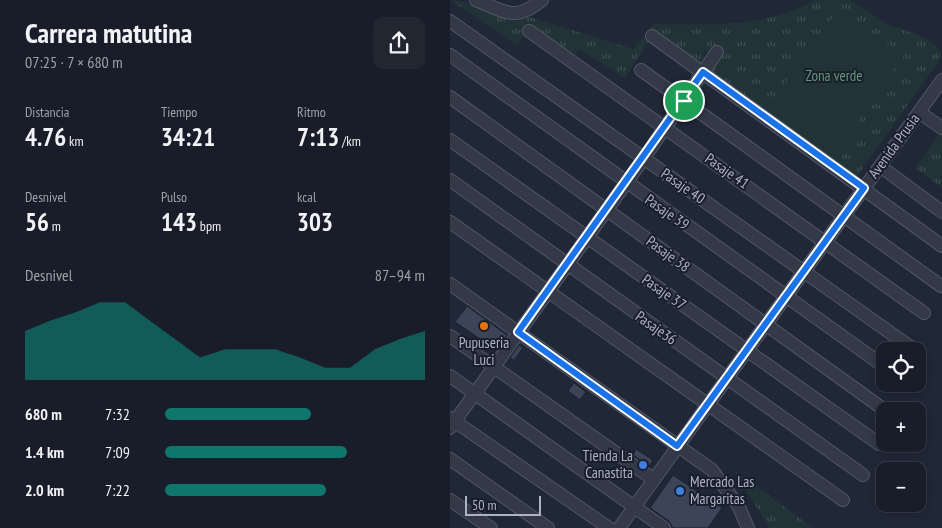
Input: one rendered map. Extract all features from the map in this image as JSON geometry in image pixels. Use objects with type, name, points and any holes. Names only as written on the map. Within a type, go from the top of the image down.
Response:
[{"type":"street","points":[[476,0],[511,15],[530,9],[542,0]]},
{"type":"street","name":"Pasaje 40","points":[[450,21],[904,342]]},
{"type":"street","name":"Pasaje 41","points":[[528,31],[826,241],[924,313]]},
{"type":"street","points":[[652,36],[942,246]]},
{"type":"street","points":[[608,528],[452,422],[607,210],[717,52]]},
{"type":"street","name":"Pasaje 39","points":[[450,55],[876,361]]},
{"type":"street","points":[[641,70],[941,286]]},
{"type":"street","name":"Avenida Prusia","points":[[619,528],[941,83]]},
{"type":"street","name":"Pasaje 38","points":[[450,96],[876,404]]},
{"type":"street","points":[[919,112],[942,128]]},
{"type":"street","name":"Pasaje 37","points":[[450,140],[876,442]]},
{"type":"street","points":[[880,166],[942,212]]},
{"type":"street","name":"Pasaje36","points":[[450,180],[863,475]]},
{"type":"street","points":[[450,222],[843,500]]},
{"type":"street","points":[[450,284],[712,470],[740,507],[748,528]]},
{"type":"street","points":[[450,336],[653,479]]},
{"type":"street","points":[[450,376],[664,528]]},
{"type":"street","points":[[450,459],[548,528]]},
{"type":"street","points":[[450,500],[491,528]]},
{"type":"green space","points":[[450,0],[470,4],[500,16],[519,18],[527,16],[633,49],[647,32],[652,36],[625,78],[579,49],[569,64],[524,35],[517,45]]},
{"type":"green space","name":"Zona verde","points":[[815,0],[850,0],[889,25],[917,34],[933,43],[941,53],[937,64],[855,179],[708,73],[709,54],[705,53],[703,56],[706,59],[700,69],[648,31],[654,24],[695,25],[757,20],[776,16]]},
{"type":"green space","points":[[838,10],[904,55],[832,158],[766,110]]},
{"type":"green space","points":[[942,130],[942,188],[916,168]]},
{"type":"green space","points":[[734,470],[813,528],[769,528]]},
{"type":"building","name":"Pupuseria Luci","points":[[467,306],[507,335],[496,350],[455,322]]},
{"type":"building","points":[[519,345],[523,348],[514,360],[510,358]]},
{"type":"building","points":[[574,383],[586,392],[580,400],[568,391]]},
{"type":"building","points":[[636,449],[653,460],[649,466],[633,455]]},
{"type":"building","name":"Mercado Las Margaritas","points":[[673,475],[722,508],[708,528],[673,528],[669,521],[650,508]]},
{"type":"place","name":"Pupuseria Luci","points":[[484,326]]},
{"type":"place","name":"Tienda La Canastita","points":[[643,465]]},
{"type":"place","name":"Mercado Las Margaritas","points":[[680,491]]},
{"type":"route","points":[[703,72],[864,188],[677,446],[518,332],[684,101],[703,72]]}]
